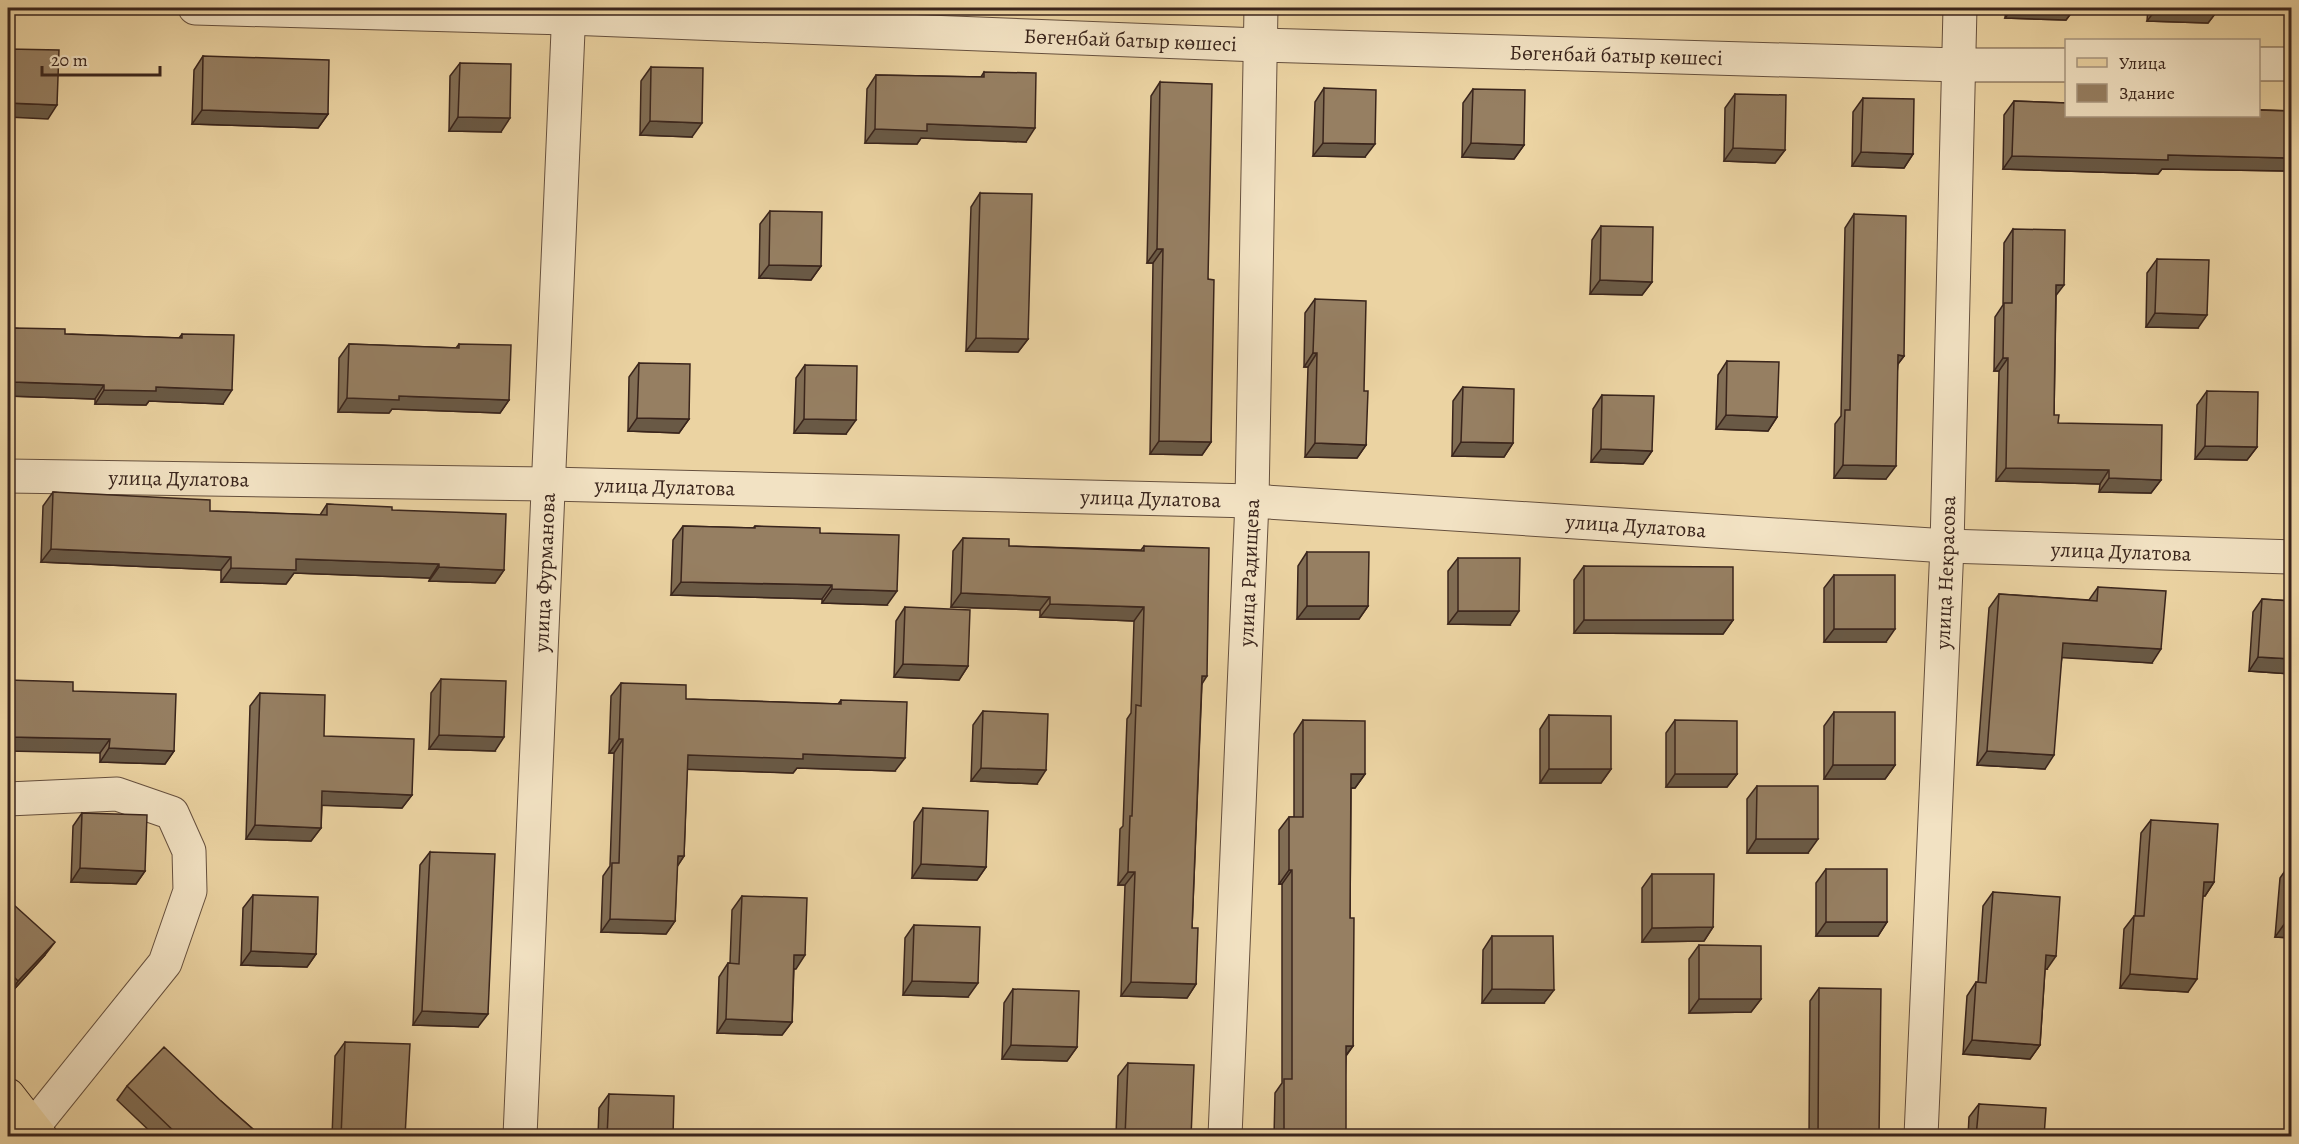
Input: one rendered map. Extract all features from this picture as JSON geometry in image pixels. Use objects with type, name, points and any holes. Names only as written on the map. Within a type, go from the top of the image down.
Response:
[{"type":"main road","points":[[8,1095],[36,1132]]},
{"type":"street","name":"Бөгенбай батыр көшесі","points":[[195,8],[569,13],[1259,45],[1959,65],[2065,65]]},
{"type":"street","name":"улица Радищева","points":[[1225,1137],[1252,501],[1261,8]]},
{"type":"street","name":"улица Некрасова","points":[[1921,1137],[1947,546],[1960,8]]},
{"type":"street","name":"улица Фурманова","points":[[520,1137],[569,13]]},
{"type":"street","points":[[2260,64],[2292,64]]},
{"type":"street","name":"улица Дулатова","points":[[8,476],[549,484],[1252,501],[1947,546],[2292,557]]},
{"type":"street","points":[[8,799],[117,794],[172,813],[189,851],[190,891],[165,963],[36,1132]]},
{"type":"building","points":[[2160,8],[2218,8],[2218,10]]},
{"type":"building","points":[[8,49],[59,50],[57,105],[8,103]]},
{"type":"building","points":[[203,56],[329,60],[328,114],[202,110]]},
{"type":"building","points":[[460,63],[511,64],[510,118],[458,117]]},
{"type":"building","points":[[651,67],[703,68],[702,123],[650,121]]},
{"type":"building","points":[[984,72],[1036,73],[1035,128],[927,124],[927,131],[875,129],[876,75],[984,77]]},
{"type":"building","points":[[1160,82],[1212,84],[1208,279],[1214,280],[1211,442],[1159,441],[1163,249],[1157,249]]},
{"type":"building","points":[[1324,88],[1376,90],[1375,144],[1323,143]]},
{"type":"building","points":[[1473,89],[1525,90],[1524,145],[1471,143]]},
{"type":"building","points":[[1735,94],[1786,95],[1785,150],[1733,148]]},
{"type":"building","points":[[1863,98],[1914,99],[1913,154],[1861,152]]},
{"type":"building","points":[[2014,101],[2065,103],[2065,117],[2260,117],[2260,110],[2292,111],[2292,158],[2168,155],[2168,160],[2012,156]]},
{"type":"building","points":[[980,193],[1032,194],[1028,339],[976,338]]},
{"type":"building","points":[[770,211],[822,212],[821,266],[769,265]]},
{"type":"building","points":[[1854,214],[1906,216],[1904,356],[1898,355],[1896,466],[1843,465],[1845,410],[1850,410]]},
{"type":"building","points":[[1601,226],[1653,227],[1652,282],[1600,280]]},
{"type":"building","points":[[2013,229],[2065,230],[2064,285],[2056,285],[2054,415],[2059,415],[2058,423],[2162,425],[2161,480],[2109,478],[2109,470],[2006,468],[2008,358],[2003,358],[2004,303],[2012,303]]},
{"type":"building","points":[[2157,259],[2209,260],[2207,315],[2155,313]]},
{"type":"building","points":[[1315,299],[1366,301],[1364,391],[1368,391],[1366,445],[1315,443],[1317,353],[1313,353]]},
{"type":"building","points":[[13,328],[65,329],[65,334],[182,338],[182,334],[234,335],[232,390],[156,387],[156,391],[104,390],[104,385],[12,382]]},
{"type":"building","points":[[349,344],[459,348],[459,344],[511,345],[509,400],[399,396],[399,400],[347,398]]},
{"type":"building","points":[[1727,361],[1779,362],[1777,417],[1726,415]]},
{"type":"building","points":[[639,363],[690,364],[689,419],[637,418]]},
{"type":"building","points":[[805,365],[857,366],[856,420],[804,419]]},
{"type":"building","points":[[1463,387],[1514,389],[1513,443],[1461,442]]},
{"type":"building","points":[[2207,391],[2258,392],[2257,447],[2205,446]]},
{"type":"building","points":[[1602,395],[1654,396],[1652,451],[1601,449]]},
{"type":"building","points":[[53,492],[210,500],[210,511],[327,515],[327,504],[392,507],[392,510],[506,514],[504,570],[439,567],[439,564],[296,559],[296,570],[231,568],[231,557],[51,549]]},
{"type":"building","points":[[683,526],[820,528],[820,533],[899,535],[897,591],[832,589],[832,585],[681,582]]},
{"type":"building","points":[[963,538],[1009,539],[1009,546],[1144,551],[1144,546],[1209,548],[1207,676],[1202,676],[1192,928],[1198,928],[1196,984],[1131,982],[1135,872],[1128,872],[1136,705],[1141,706],[1144,607],[1050,604],[1050,597],[961,593]]},
{"type":"building","points":[[1307,552],[1369,552],[1368,606],[1307,606]]},
{"type":"building","points":[[1458,558],[1520,558],[1519,611],[1458,611]]},
{"type":"building","points":[[1584,566],[1733,567],[1733,620],[1584,620]]},
{"type":"building","points":[[1834,575],[1895,575],[1895,629],[1834,629]]},
{"type":"building","points":[[2098,587],[2166,591],[2161,649],[2063,643],[2054,755],[1987,751],[1999,594],[2097,601]]},
{"type":"building","points":[[2262,599],[2292,601],[2292,659],[2258,657]]},
{"type":"building","points":[[905,607],[970,610],[968,666],[903,664]]},
{"type":"building","points":[[441,679],[506,681],[504,737],[439,735]]},
{"type":"building","points":[[8,680],[73,682],[73,691],[176,694],[174,751],[109,748],[110,739],[8,737]]},
{"type":"building","points":[[621,683],[686,685],[686,699],[841,704],[841,700],[907,702],[905,758],[803,754],[803,759],[688,755],[684,856],[678,856],[675,921],[610,919],[612,863],[619,863],[623,739],[619,739]]},
{"type":"building","points":[[260,693],[325,695],[324,736],[414,739],[412,795],[322,791],[321,828],[255,825]]},
{"type":"building","points":[[983,711],[1048,714],[1046,770],[981,768]]},
{"type":"building","points":[[1834,712],[1895,712],[1895,765],[1833,765]]},
{"type":"building","points":[[1549,715],[1611,716],[1611,769],[1549,769]]},
{"type":"building","points":[[1303,720],[1365,721],[1365,774],[1351,774],[1350,918],[1354,918],[1353,1046],[1346,1046],[1346,1133],[1284,1133],[1284,1079],[1292,1079],[1292,870],[1289,870],[1289,817],[1303,817]]},
{"type":"building","points":[[1675,720],[1737,721],[1737,774],[1675,774]]},
{"type":"building","points":[[1757,786],[1818,786],[1818,839],[1756,839]]},
{"type":"building","points":[[923,808],[988,811],[986,867],[921,864]]},
{"type":"building","points":[[82,813],[147,815],[145,871],[80,868]]},
{"type":"building","points":[[2151,820],[2218,824],[2214,882],[2204,882],[2197,979],[2130,974],[2134,916],[2144,916]]},
{"type":"building","points":[[430,852],[495,854],[488,1014],[422,1011]]},
{"type":"building","points":[[2289,865],[2292,865],[2292,924],[2285,923]]},
{"type":"building","points":[[1826,869],[1887,869],[1887,922],[1826,922]]},
{"type":"building","points":[[1652,874],[1714,874],[1713,927],[1652,928]]},
{"type":"building","points":[[1993,892],[2060,897],[2056,956],[2046,955],[2040,1045],[1972,1040],[1976,982],[1986,983]]},
{"type":"building","points":[[253,895],[318,897],[316,954],[251,951]]},
{"type":"building","points":[[742,896],[807,898],[805,955],[794,955],[792,1022],[726,1019],[728,963],[739,964]]},
{"type":"building","points":[[14,905],[55,942],[18,981],[8,971],[8,912]]},
{"type":"building","points":[[914,925],[980,927],[978,983],[912,981]]},
{"type":"building","points":[[1492,936],[1553,936],[1554,990],[1492,989]]},
{"type":"building","points":[[1699,945],[1761,946],[1761,999],[1699,999]]},
{"type":"building","points":[[1819,988],[1881,989],[1879,1137],[1818,1137]]},
{"type":"building","points":[[1013,989],[1079,991],[1077,1047],[1011,1045]]},
{"type":"building","points":[[345,1042],[410,1044],[405,1137],[341,1137]]},
{"type":"building","points":[[164,1047],[262,1137],[180,1137],[127,1086]]},
{"type":"building","points":[[1128,1063],[1194,1065],[1191,1137],[1125,1137]]},
{"type":"building","points":[[609,1094],[674,1096],[673,1137],[607,1137]]},
{"type":"building","points":[[1979,1104],[2046,1108],[2044,1137],[1976,1137]]},
{"type":"building","points":[[729,1134],[790,1137],[729,1137]]}]
